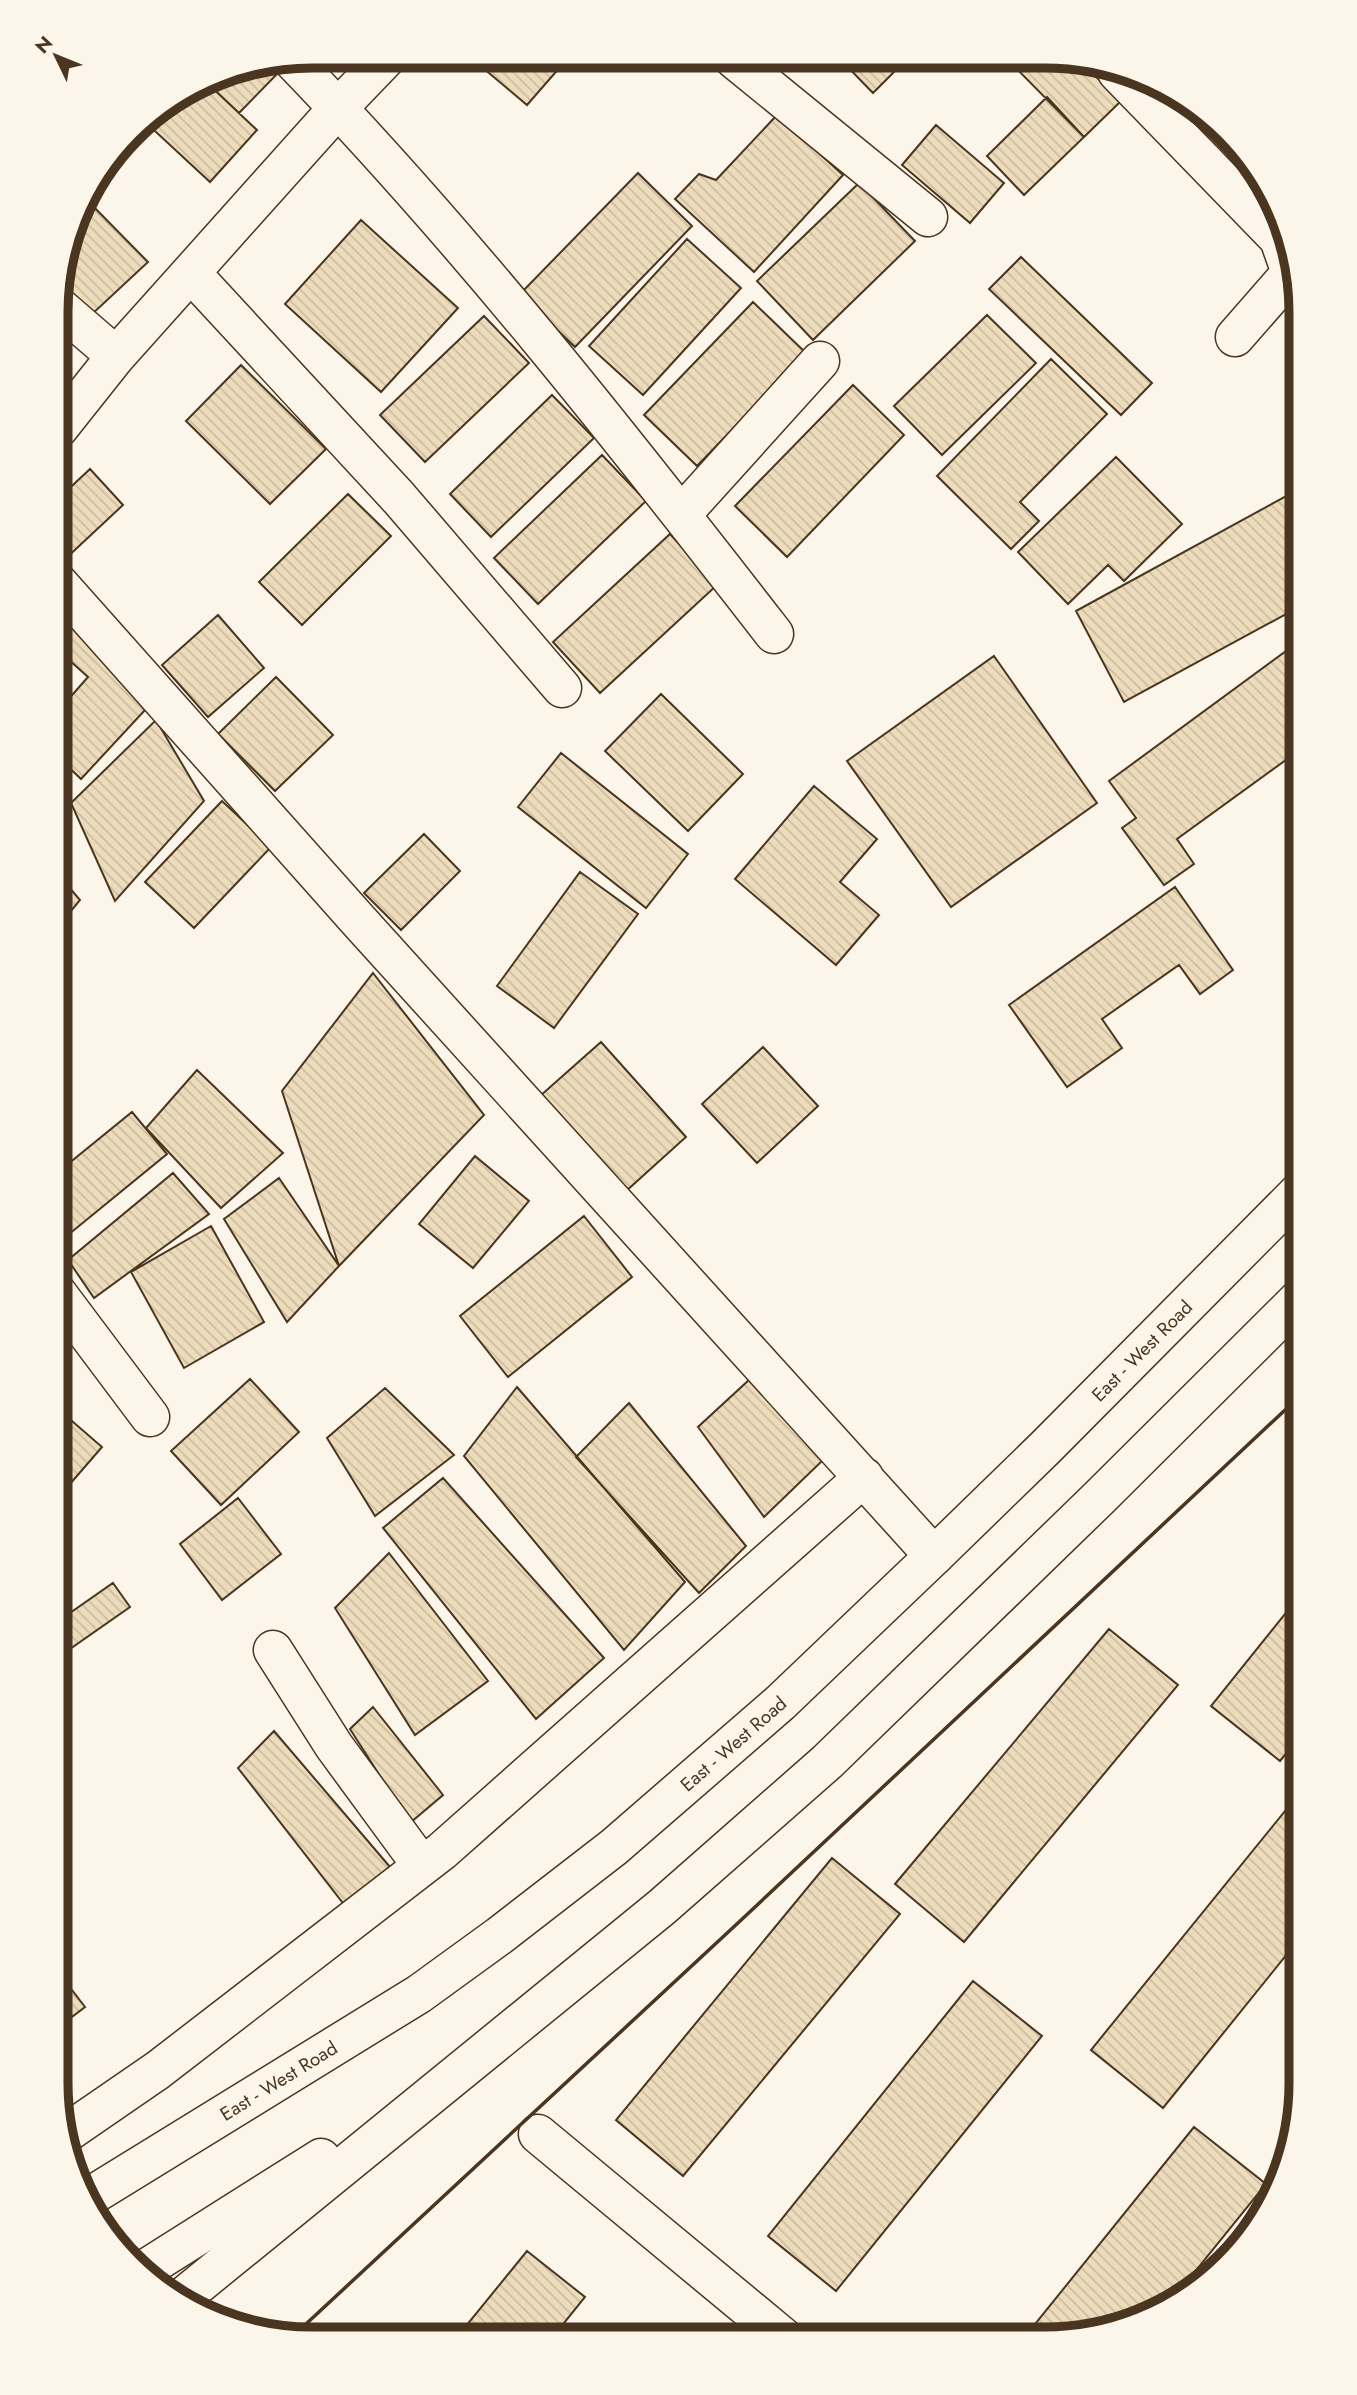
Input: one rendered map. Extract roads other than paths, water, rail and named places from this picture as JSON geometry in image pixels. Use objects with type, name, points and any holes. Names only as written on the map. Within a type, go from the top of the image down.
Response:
[{"type":"street","points":[[68,416],[116,356],[338,108],[377,68]]},
{"type":"street","points":[[745,68],[928,217]]},
{"type":"street","points":[[300,69],[467,253],[681,515],[774,634]]},
{"type":"street","points":[[1127,83],[1277,237]]},
{"type":"street","points":[[191,273],[399,498],[562,688]]},
{"type":"street","points":[[1235,337],[1287,279]]},
{"type":"street","points":[[68,315],[116,356]]},
{"type":"street","points":[[681,515],[820,361]]},
{"type":"street","points":[[68,594],[358,920],[934,1556]]},
{"type":"street","name":"East - West Road","points":[[95,2194],[419,1994],[614,1847],[780,1703],[934,1556],[1289,1203]]},
{"type":"street","points":[[68,1308],[150,1417]]},
{"type":"street","points":[[188,2293],[662,1907],[827,1762],[1288,1309]]},
{"type":"street","points":[[73,2129],[158,2070],[422,1866],[864,1477]]},
{"type":"street","points":[[272,1650],[334,1746],[422,1866]]},
{"type":"street","points":[[107,2215],[419,1994]]},
{"type":"street","points":[[151,2266],[457,2072]]},
{"type":"street","points":[[538,2134],[771,2327]]}]
